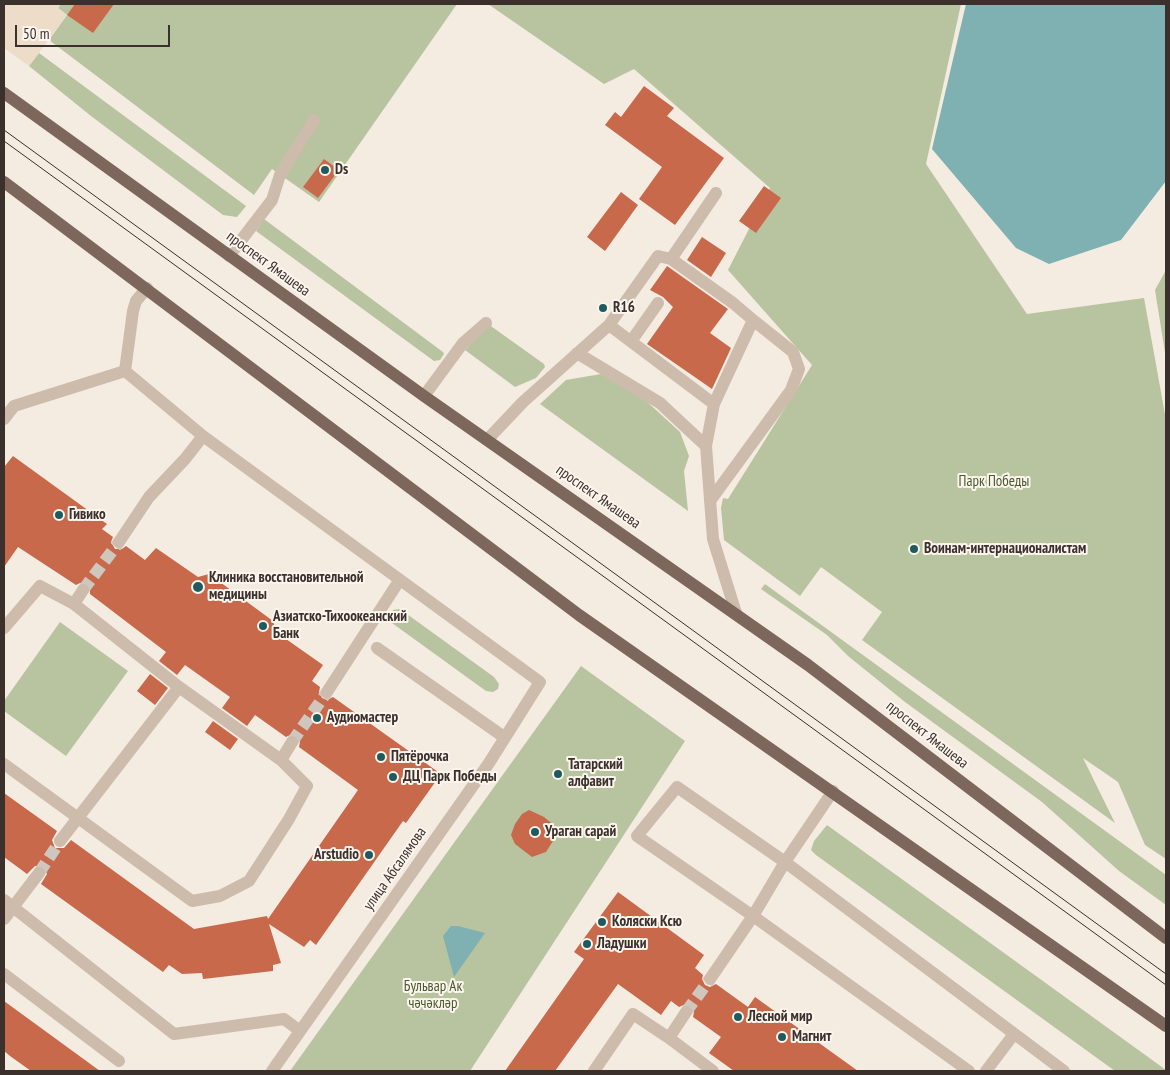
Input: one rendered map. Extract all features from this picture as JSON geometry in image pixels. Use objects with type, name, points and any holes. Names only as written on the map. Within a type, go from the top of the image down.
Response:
[{"type":"main road","name":"проспект Ямашева","points":[[4,93],[424,396],[736,613],[852,697],[1166,938]]},
{"type":"main road","points":[[4,182],[580,615],[1166,1026]]},
{"type":"street","points":[[229,256],[272,200],[280,175],[314,120]]},
{"type":"street","points":[[671,259],[716,193]]},
{"type":"street","points":[[487,440],[523,402],[609,325],[658,256],[671,259],[793,352],[799,369],[791,390],[710,501]]},
{"type":"street","points":[[125,371],[132,311],[136,301],[147,288]]},
{"type":"street","points":[[632,340],[658,303]]},
{"type":"street","points":[[736,613],[713,539],[706,446],[714,404],[753,320]]},
{"type":"street","points":[[424,396],[463,343],[486,323]]},
{"type":"street","points":[[609,325],[632,340],[714,404]]},
{"type":"street","points":[[577,353],[660,403],[706,446]]},
{"type":"street","points":[[4,419],[14,406],[125,371]]},
{"type":"street","points":[[125,371],[203,436],[399,581],[327,692]]},
{"type":"street","points":[[119,542],[150,497],[203,436]]},
{"type":"street","name":"улица Абсалямова","points":[[272,1071],[489,763],[540,682],[399,581]]},
{"type":"street","points":[[4,628],[40,586],[74,604],[179,687],[280,760],[307,786],[289,819],[250,881],[220,896],[192,900],[4,764]]},
{"type":"street","points":[[74,604],[84,590]]},
{"type":"street","points":[[378,648],[504,737]]},
{"type":"street","points":[[60,840],[179,687]]},
{"type":"street","points":[[280,760],[292,742]]},
{"type":"street","points":[[969,1071],[753,916],[637,836],[677,787],[785,862],[1064,1071]]},
{"type":"street","points":[[710,980],[753,916],[785,862],[820,814],[833,791]]},
{"type":"street","points":[[4,919],[8,903],[39,873]]},
{"type":"street","points":[[8,903],[174,1034],[284,1019],[300,1031]]},
{"type":"street","points":[[4,974],[119,1061]]},
{"type":"street","points":[[669,1038],[686,1012]]},
{"type":"street","points":[[594,1071],[633,1014],[713,1071]]},
{"type":"street","points":[[986,1071],[1014,1034]]},
{"type":"green space","points":[[61,4],[457,4],[319,202],[272,169],[254,195],[49,40],[67,15],[58,8]]},
{"type":"green space","name":"Парк Победы","points":[[488,4],[961,4],[926,164],[1027,314],[1144,298],[1166,420],[1166,859],[1145,845],[1118,782],[1083,758],[1115,823],[862,640],[882,612],[821,567],[800,596],[724,540],[721,508],[723,498],[728,499],[812,365],[728,270],[770,188],[634,69],[604,84]]},
{"type":"green space","points":[[39,53],[246,206],[237,217],[223,215],[91,116],[29,66]]},
{"type":"green space","points":[[264,219],[443,352],[444,354],[440,360],[434,361],[256,231]]},
{"type":"green space","points":[[1166,270],[1166,359],[1155,290]]},
{"type":"green space","points":[[488,324],[544,364],[545,367],[536,378],[515,387],[465,350]]},
{"type":"green space","points":[[601,374],[643,398],[680,432],[689,456],[684,471],[688,511],[540,404],[566,380]]},
{"type":"green space","points":[[765,584],[1166,875],[1166,905],[1119,871],[1042,802],[905,702],[848,656],[827,635],[761,589]]},
{"type":"green space","points":[[400,609],[494,677],[499,684],[498,689],[493,692],[486,691],[392,623],[390,615],[393,610]]},
{"type":"green space","points":[[60,622],[128,671],[66,756],[4,711],[4,701]]},
{"type":"green space","name":"Бульвар Ак чәчәкләр","points":[[581,666],[685,741],[470,1071],[290,1071]]},
{"type":"green space","points":[[827,825],[1166,1071],[1115,1071],[816,855],[811,850],[814,841]]},
{"type":"shaded area","points":[[4,4],[61,4],[58,8],[67,15],[29,66],[4,48]]},
{"type":"water","points":[[966,4],[1166,4],[1166,181],[1121,240],[1049,264],[1016,248],[932,149]]},
{"type":"water","points":[[451,926],[485,933],[454,977],[443,936]]},
{"type":"building","points":[[75,4],[114,4],[93,33],[67,15]]},
{"type":"building","points":[[644,86],[674,108],[667,116],[724,158],[675,225],[639,199],[662,167],[605,125],[615,112],[621,117]]},
{"type":"building","points":[[324,159],[339,170],[318,198],[303,187]]},
{"type":"building","points":[[764,186],[781,198],[756,233],[739,221]]},
{"type":"building","points":[[621,192],[638,205],[605,251],[587,237]]},
{"type":"building","points":[[702,237],[726,253],[711,277],[687,260]]},
{"type":"building","points":[[667,266],[728,309],[710,333],[731,348],[712,389],[647,344],[673,307],[663,297],[650,290]]},
{"type":"building","points":[[13,456],[107,524],[102,529],[113,537],[111,542],[115,549],[122,549],[126,546],[145,560],[156,548],[198,577],[209,574],[273,621],[276,632],[323,665],[312,681],[320,687],[319,692],[322,698],[327,700],[333,697],[441,774],[406,823],[403,821],[316,945],[310,940],[304,947],[269,924],[281,963],[273,965],[273,971],[203,979],[202,973],[182,974],[169,965],[163,972],[41,884],[47,874],[44,866],[35,866],[27,874],[4,857],[4,793],[57,831],[52,840],[55,848],[64,848],[71,840],[194,929],[267,916],[268,919],[358,790],[299,747],[300,742],[297,735],[292,734],[286,737],[255,715],[247,726],[222,708],[230,697],[185,665],[177,675],[159,661],[166,652],[90,594],[90,587],[87,583],[76,585],[18,547],[4,567],[4,467]]},
{"type":"building","points":[[150,674],[168,688],[155,705],[137,691]]},
{"type":"building","points":[[213,721],[238,739],[230,750],[205,732]]},
{"type":"building","name":"Ураган сарай","points":[[529,810],[544,817],[560,830],[546,852],[532,857],[515,844],[511,835],[515,824],[522,814]]},
{"type":"building","points":[[618,892],[704,955],[695,968],[703,975],[702,979],[705,985],[710,987],[716,984],[748,1007],[755,997],[858,1071],[734,1071],[709,1053],[721,1037],[693,1017],[694,1012],[691,1006],[686,1004],[679,1007],[671,1001],[661,1015],[618,984],[555,1071],[505,1071],[584,959],[574,952]]},
{"type":"building","points":[[4,1001],[100,1071],[31,1071],[10,1056],[4,1051]]},
{"type":"tunnel","points":[[83,590],[119,542]]},
{"type":"tunnel","points":[[292,742],[327,692]]},
{"type":"tunnel","points":[[39,873],[60,841]]},
{"type":"tunnel","points":[[686,1012],[710,979]]},
{"type":"tram line","points":[[4,130],[1166,974]]},
{"type":"tram line","points":[[4,141],[1166,985]]},
{"type":"place","name":"Ds","points":[[325,170]]},
{"type":"place","name":"R16","points":[[603,308]]},
{"type":"place","name":"Гивико","points":[[59,515]]},
{"type":"place","name":"Воинам-интернационалистам","points":[[914,549]]},
{"type":"place","name":"Клиника восстановительной медицины","points":[[198,587]]},
{"type":"place","name":"Азиатско-Тихоокеанский Банк","points":[[263,626]]},
{"type":"place","name":"Аудиомастер","points":[[317,718]]},
{"type":"place","name":"Пятёрочка","points":[[381,757]]},
{"type":"place","name":"Татарский алфавит","points":[[558,774]]},
{"type":"place","name":"ДЦ Парк Победы","points":[[393,777]]},
{"type":"place","name":"Ураган сарай","points":[[535,832]]},
{"type":"place","name":"Arstudio","points":[[369,855]]},
{"type":"place","name":"Коляски Ксю","points":[[602,922]]},
{"type":"place","name":"Ладушки","points":[[587,944]]},
{"type":"place","name":"Лесной мир","points":[[738,1017]]},
{"type":"place","name":"Магнит","points":[[782,1037]]}]
